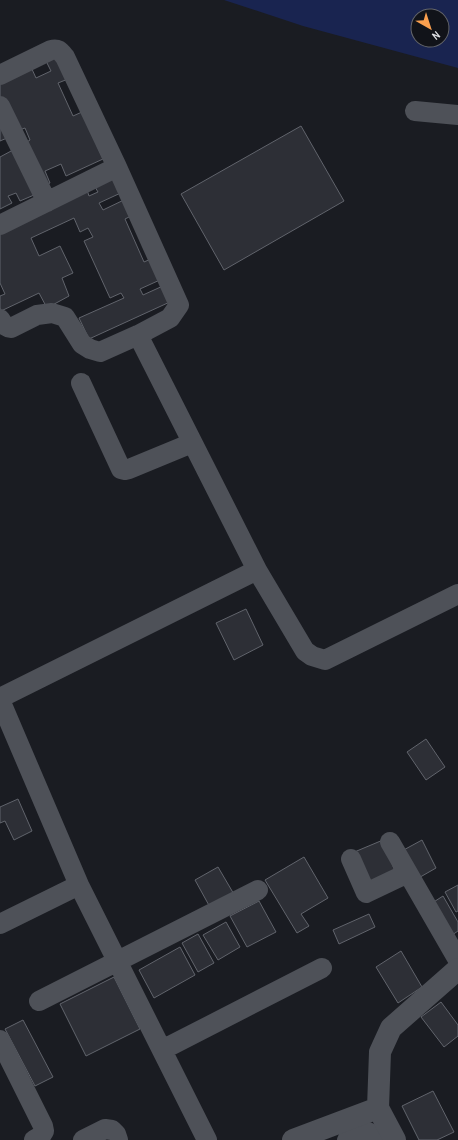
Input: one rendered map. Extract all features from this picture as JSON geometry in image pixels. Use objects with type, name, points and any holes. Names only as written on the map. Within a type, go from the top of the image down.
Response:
[{"type":"street","points":[[0,75],[51,50],[56,49],[65,56],[179,305],[170,318],[138,335],[100,352],[90,349],[82,344],[65,317],[52,313],[37,315],[11,328],[6,327],[0,319]]},
{"type":"street","points":[[0,106],[47,202]]},
{"type":"street","points":[[415,111],[458,115]]},
{"type":"street","points":[[0,225],[117,167]]},
{"type":"street","points":[[138,335],[257,570],[305,651],[312,656],[326,660],[458,594]]},
{"type":"street","points":[[81,383],[121,468],[125,470],[129,469],[192,443]]},
{"type":"street","points":[[207,1140],[79,885],[0,699],[257,570]]},
{"type":"street","points":[[390,842],[458,960]]},
{"type":"street","points":[[351,859],[366,893],[408,873]]},
{"type":"street","points":[[0,924],[79,885]]},
{"type":"street","points":[[39,1001],[258,890]]},
{"type":"street","points":[[162,1050],[322,968]]},
{"type":"street","points":[[394,1140],[378,1108],[380,1052],[391,1028],[458,969]]},
{"type":"street","points":[[0,1040],[43,1126],[44,1131],[41,1136],[34,1140]]},
{"type":"street","points":[[293,1140],[378,1108]]},
{"type":"street","points":[[83,1140],[105,1129],[112,1130],[116,1134],[118,1140]]},
{"type":"street","points":[[348,1140],[360,1132],[367,1131],[373,1134],[378,1140]]},
{"type":"shaded area","points":[[224,0],[458,0],[458,68],[303,26]]},
{"type":"building","points":[[58,55],[68,79],[58,83],[73,116],[82,112],[103,159],[66,176],[61,164],[45,171],[50,183],[42,186],[22,145],[30,140],[25,128],[14,132],[0,101],[0,81],[31,67],[36,78],[51,71],[46,61]]},
{"type":"building","points":[[0,121],[7,138],[0,141]]},
{"type":"building","points":[[301,126],[344,201],[224,270],[181,194]]},
{"type":"building","points":[[13,150],[34,195],[20,201],[16,193],[8,196],[12,203],[0,209],[0,157]]},
{"type":"building","points":[[118,176],[125,191],[99,203],[103,210],[128,198],[135,214],[125,219],[144,262],[153,258],[162,279],[140,289],[143,295],[165,285],[172,301],[89,339],[79,318],[124,298],[121,293],[110,298],[84,241],[93,237],[88,228],[80,232],[74,218],[31,238],[39,256],[60,246],[73,273],[62,278],[69,296],[47,308],[39,293],[1,311],[0,296],[5,294],[0,283],[0,234],[87,190],[89,196],[98,192],[95,187]]},
{"type":"building","points":[[246,609],[263,645],[234,660],[216,623]]},
{"type":"building","points":[[426,739],[445,767],[426,780],[407,752]]},
{"type":"building","points":[[18,799],[32,831],[14,840],[5,821],[0,823],[0,807]]},
{"type":"building","points":[[383,840],[396,874],[365,887],[352,853]]},
{"type":"building","points":[[422,840],[436,868],[415,880],[400,852]]},
{"type":"building","points":[[304,857],[328,898],[301,914],[309,926],[297,933],[265,880]]},
{"type":"building","points":[[218,867],[235,896],[211,909],[195,880]]},
{"type":"building","points":[[458,885],[458,911],[456,912],[445,892]]},
{"type":"building","points":[[443,896],[458,922],[458,931],[449,937],[429,905]]},
{"type":"building","points":[[259,901],[276,932],[247,947],[230,916]]},
{"type":"building","points":[[369,914],[375,927],[339,944],[333,930]]},
{"type":"building","points":[[226,922],[240,947],[218,960],[203,935]]},
{"type":"building","points":[[198,934],[214,963],[198,972],[182,943]]},
{"type":"building","points":[[180,947],[195,975],[154,998],[139,970]]},
{"type":"building","points":[[401,951],[422,987],[398,1003],[376,967]]},
{"type":"building","points":[[114,977],[140,1029],[86,1056],[60,1004]]},
{"type":"building","points":[[441,1002],[458,1025],[458,1036],[444,1047],[421,1017]]},
{"type":"building","points":[[23,1020],[53,1077],[35,1086],[5,1029]]},
{"type":"building","points":[[433,1091],[454,1132],[437,1140],[419,1140],[402,1106]]}]
